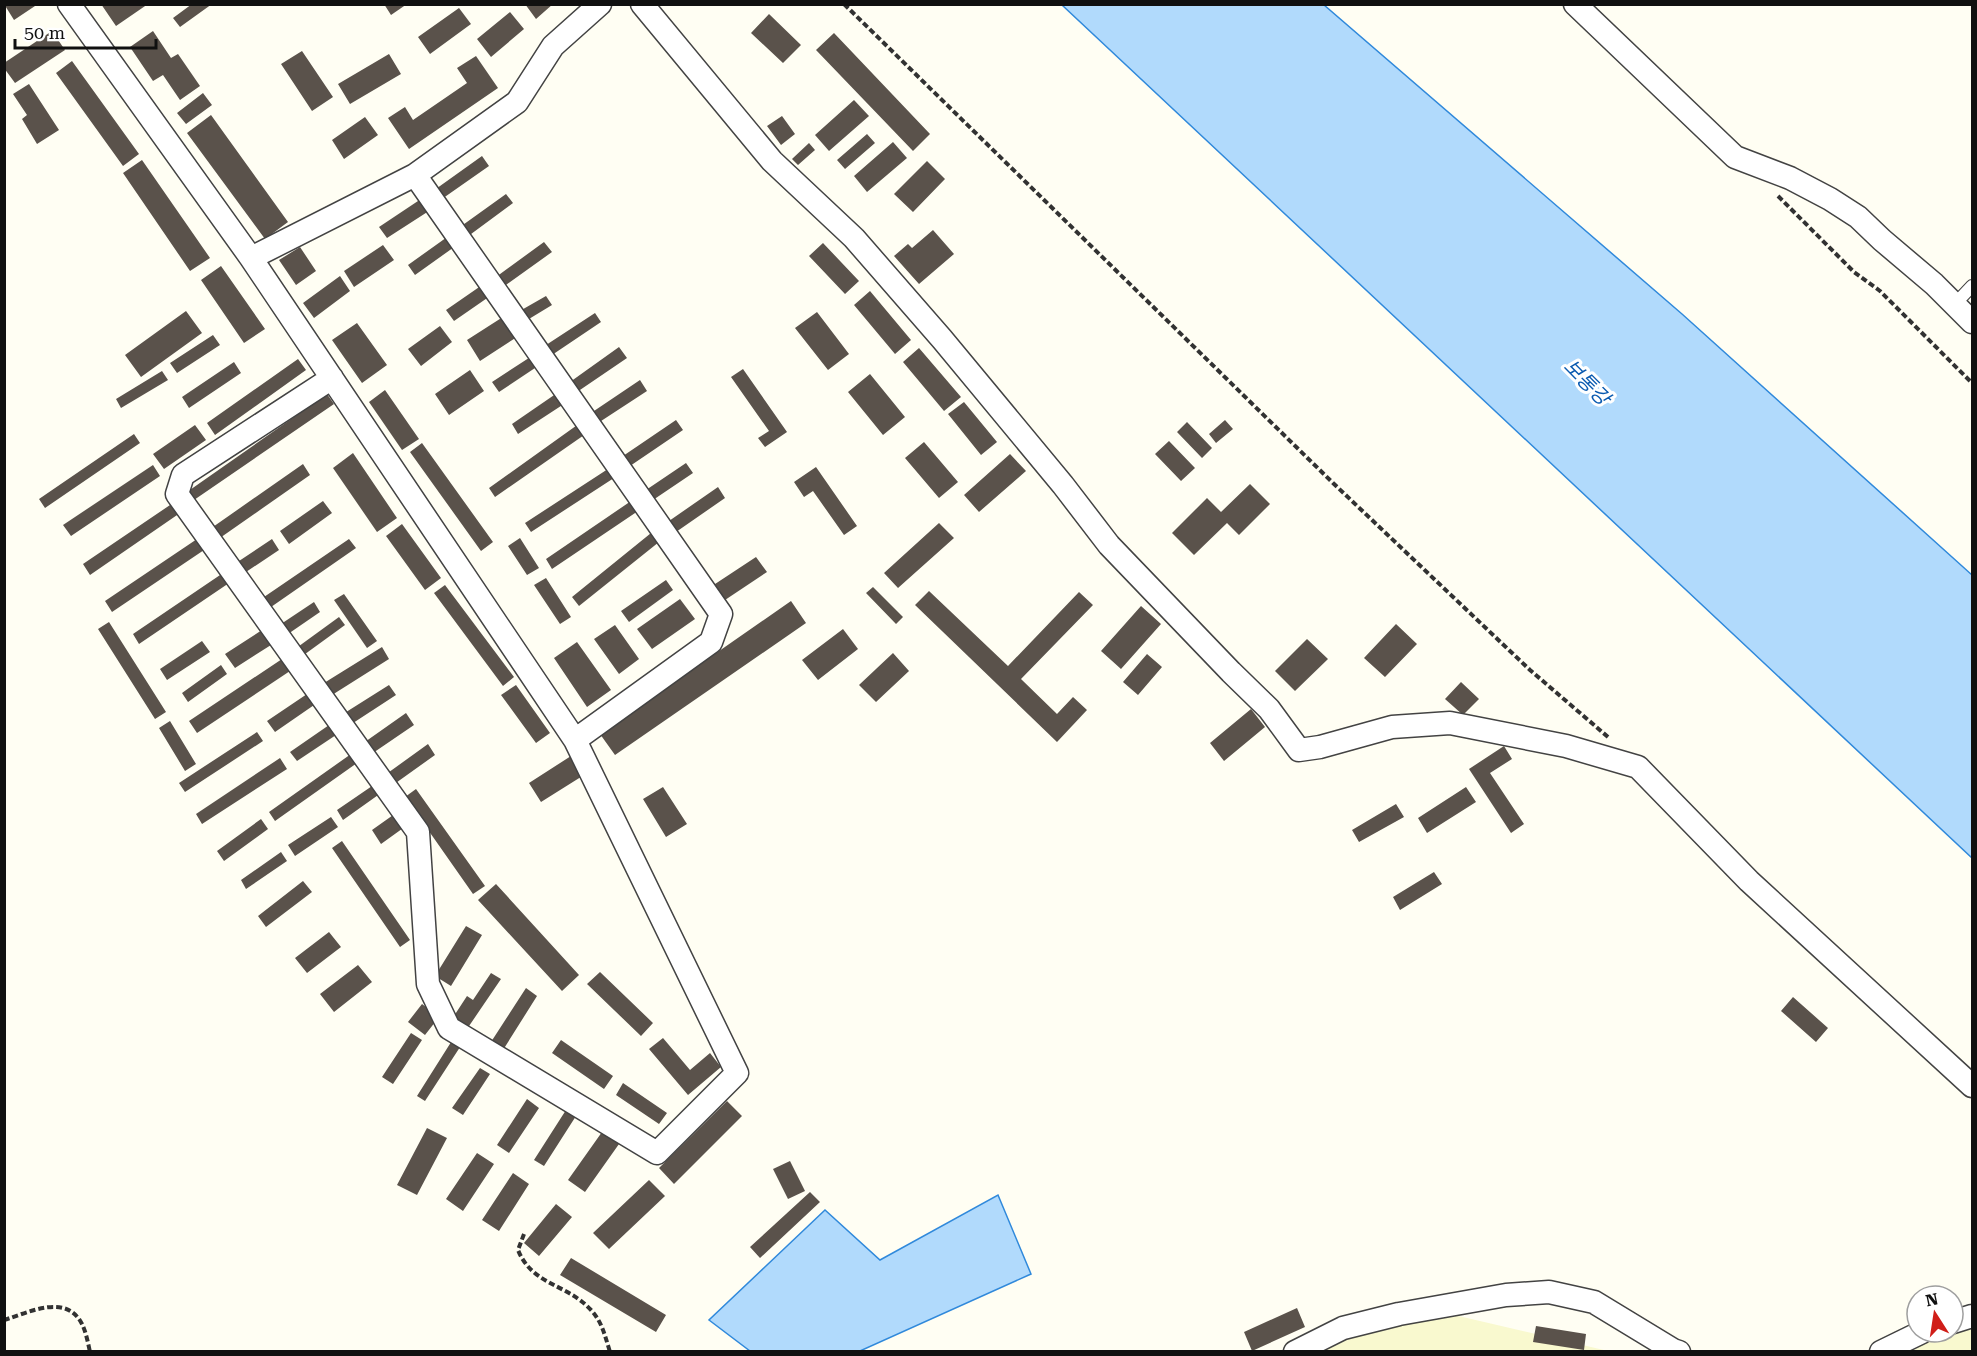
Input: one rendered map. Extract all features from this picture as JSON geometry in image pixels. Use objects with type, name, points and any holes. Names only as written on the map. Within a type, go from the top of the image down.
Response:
[{"type":"street","points":[[69,4],[251,258],[332,378],[575,740],[736,1073],[657,1153],[449,1028],[428,984],[418,832],[177,494],[183,475],[332,378]]},
{"type":"street","points":[[251,258],[416,175],[517,102],[554,46],[600,4]]},
{"type":"street","points":[[642,4],[772,161],[854,238],[935,331],[1063,485],[1109,545],[1269,709],[1299,750],[1320,747],[1392,727],[1450,723],[1566,746],[1638,767],[1749,881],[1972,1086]]},
{"type":"street","points":[[1575,4],[1735,158],[1790,178],[1830,199],[1858,218],[1934,284],[1972,322]]},
{"type":"street","points":[[416,175],[721,614],[711,642],[575,740]]},
{"type":"street","points":[[1295,1352],[1343,1328],[1400,1314],[1506,1295],[1549,1292],[1594,1302],[1679,1352]]},
{"type":"street","points":[[1881,1352],[1905,1340]]},
{"type":"lane","points":[[1955,304],[1972,286]]},
{"type":"path","points":[[844,4],[1341,491],[1530,670],[1612,740]]},
{"type":"path","points":[[1777,196],[1854,272],[1880,291],[1972,383]]},
{"type":"path","points":[[524,1233],[518,1250],[530,1271],[588,1307],[598,1318],[610,1352]]},
{"type":"path","points":[[4,1320],[51,1306],[65,1307],[75,1314],[82,1324],[90,1352]]},
{"type":"green space","points":[[1437,1311],[1608,1351],[1291,1352]]},
{"type":"green space","points":[[1972,1314],[1972,1351],[1911,1352],[1924,1344],[1965,1344],[1965,1321]]},
{"type":"water","name":"보통강","points":[[1062,5],[1324,5],[1682,314],[1972,575],[1972,858]]},
{"type":"water","points":[[998,1195],[1031,1274],[860,1351],[750,1351],[709,1320],[825,1210],[880,1260]]},
{"type":"building","points":[[4,4],[34,4],[35,6],[14,20]]},
{"type":"building","points":[[101,4],[148,4],[116,26]]},
{"type":"building","points":[[192,4],[212,4],[180,27],[173,18]]},
{"type":"building","points":[[384,4],[407,4],[391,15]]},
{"type":"building","points":[[525,4],[553,4],[536,19]]},
{"type":"building","points":[[459,8],[471,24],[430,54],[418,37]]},
{"type":"building","points":[[510,12],[524,29],[491,57],[477,39]]},
{"type":"building","points":[[769,14],[801,45],[783,63],[751,33]]},
{"type":"building","points":[[52,31],[65,50],[15,83],[4,68],[4,63]]},
{"type":"building","points":[[153,31],[171,58],[178,54],[200,86],[180,100],[163,75],[153,81],[130,47]]},
{"type":"building","points":[[834,33],[930,134],[913,151],[816,50]]},
{"type":"building","points":[[302,51],[333,97],[312,111],[281,64]]},
{"type":"building","points":[[389,54],[401,74],[350,104],[338,84]]},
{"type":"building","points":[[476,56],[498,88],[409,149],[388,118],[405,107],[413,120],[467,83],[457,68]]},
{"type":"building","points":[[72,61],[139,154],[123,166],[56,73]]},
{"type":"building","points":[[29,84],[59,130],[37,144],[22,119],[27,115],[13,94]]},
{"type":"building","points":[[203,93],[212,105],[186,124],[177,113]]},
{"type":"building","points":[[854,100],[869,116],[829,151],[815,135]]},
{"type":"building","points":[[211,115],[288,222],[265,239],[187,133]]},
{"type":"building","points":[[782,116],[795,134],[781,145],[767,126]]},
{"type":"building","points":[[365,117],[378,135],[344,159],[332,140]]},
{"type":"building","points":[[867,134],[875,143],[845,169],[837,160]]},
{"type":"building","points":[[893,142],[907,158],[867,192],[854,176]]},
{"type":"building","points":[[809,143],[815,150],[798,165],[792,159]]},
{"type":"building","points":[[482,156],[489,166],[439,201],[433,191]]},
{"type":"building","points":[[142,160],[210,258],[190,271],[123,173]]},
{"type":"building","points":[[927,161],[945,179],[913,212],[894,194]]},
{"type":"building","points":[[506,194],[513,203],[467,237],[460,227]]},
{"type":"building","points":[[424,197],[432,209],[387,238],[379,227]]},
{"type":"building","points":[[933,230],[954,254],[919,284],[894,256],[908,244],[912,248]]},
{"type":"building","points":[[450,235],[457,245],[415,275],[408,265]]},
{"type":"building","points":[[544,242],[552,252],[503,287],[496,277]]},
{"type":"building","points":[[823,243],[859,281],[845,294],[809,256]]},
{"type":"building","points":[[383,245],[394,260],[354,287],[344,271]]},
{"type":"building","points":[[300,247],[316,271],[296,285],[279,260]]},
{"type":"building","points":[[221,266],[265,329],[244,343],[201,280]]},
{"type":"building","points":[[340,276],[350,291],[314,318],[303,303]]},
{"type":"building","points":[[485,283],[493,294],[454,321],[446,310]]},
{"type":"building","points":[[870,291],[911,340],[895,354],[854,305]]},
{"type":"building","points":[[546,296],[552,305],[524,322],[518,312]]},
{"type":"building","points":[[186,311],[202,333],[141,377],[125,355]]},
{"type":"building","points":[[817,312],[849,354],[828,370],[795,328]]},
{"type":"building","points":[[595,313],[601,322],[549,357],[543,347]]},
{"type":"building","points":[[506,315],[520,335],[480,361],[467,340]]},
{"type":"building","points":[[357,323],[387,365],[362,383],[332,340]]},
{"type":"building","points":[[440,326],[452,342],[421,366],[408,349]]},
{"type":"building","points":[[213,335],[220,345],[177,373],[170,363]]},
{"type":"building","points":[[619,347],[627,358],[577,392],[570,382]]},
{"type":"building","points":[[919,348],[961,397],[944,411],[903,362]]},
{"type":"building","points":[[535,354],[541,364],[499,392],[492,382]]},
{"type":"building","points":[[298,359],[306,370],[215,435],[207,423]]},
{"type":"building","points":[[234,362],[241,373],[189,408],[182,397]]},
{"type":"building","points":[[743,369],[787,432],[765,447],[758,438],[769,431],[731,377]]},
{"type":"building","points":[[470,370],[484,391],[449,415],[435,394]]},
{"type":"building","points":[[162,371],[168,380],[121,408],[116,399]]},
{"type":"building","points":[[870,374],[905,417],[883,435],[848,392]]},
{"type":"building","points":[[640,380],[647,391],[598,423],[591,413]]},
{"type":"building","points":[[385,390],[419,439],[402,450],[369,402]]},
{"type":"building","points":[[560,391],[567,402],[518,434],[512,424]]},
{"type":"building","points":[[327,394],[334,404],[194,500],[187,492]]},
{"type":"building","points":[[964,402],[997,442],[981,455],[948,414]]},
{"type":"building","points":[[676,420],[683,430],[630,466],[623,456]]},
{"type":"building","points":[[1225,420],[1233,429],[1216,443],[1209,434]]},
{"type":"building","points":[[1187,422],[1212,448],[1202,458],[1177,432]]},
{"type":"building","points":[[580,423],[587,433],[495,497],[489,488]]},
{"type":"building","points":[[195,425],[206,440],[164,469],[153,454]]},
{"type":"building","points":[[134,434],[140,443],[45,508],[39,499]]},
{"type":"building","points":[[1169,441],[1195,468],[1181,481],[1155,454]]},
{"type":"building","points":[[924,442],[958,482],[939,498],[905,458]]},
{"type":"building","points":[[422,443],[493,542],[481,551],[410,452]]},
{"type":"building","points":[[353,453],[397,518],[377,532],[333,468]]},
{"type":"building","points":[[1010,454],[1026,471],[979,512],[964,495]]},
{"type":"building","points":[[686,463],[693,473],[653,500],[646,490]]},
{"type":"building","points":[[303,464],[310,475],[217,540],[210,529]]},
{"type":"building","points":[[153,465],[160,476],[71,536],[63,525]]},
{"type":"building","points":[[611,467],[617,476],[531,532],[525,523]]},
{"type":"building","points":[[816,467],[857,526],[844,535],[813,491],[804,497],[794,482]]},
{"type":"building","points":[[1250,484],[1270,504],[1239,535],[1227,523],[1194,555],[1172,533],[1207,498],[1221,512]]},
{"type":"building","points":[[718,487],[725,498],[676,532],[669,521]]},
{"type":"building","points":[[634,499],[641,509],[552,569],[546,559]]},
{"type":"building","points":[[323,501],[332,513],[289,544],[280,531]]},
{"type":"building","points":[[173,503],[180,513],[90,575],[83,564]]},
{"type":"building","points":[[939,523],[954,538],[898,588],[884,573]]},
{"type":"building","points":[[402,524],[441,578],[425,590],[386,536]]},
{"type":"building","points":[[656,529],[664,538],[579,606],[572,597]]},
{"type":"building","points":[[200,537],[207,548],[112,612],[105,601]]},
{"type":"building","points":[[520,538],[539,568],[527,575],[508,546]]},
{"type":"building","points":[[272,539],[279,550],[243,574],[236,563]]},
{"type":"building","points":[[349,539],[356,548],[271,607],[264,597]]},
{"type":"building","points":[[756,557],[767,572],[722,602],[712,586]]},
{"type":"building","points":[[226,571],[232,581],[139,644],[133,634]]},
{"type":"building","points":[[546,578],[571,617],[560,624],[534,585]]},
{"type":"building","points":[[666,580],[673,590],[629,622],[621,611]]},
{"type":"building","points":[[445,585],[514,677],[503,686],[434,593]]},
{"type":"building","points":[[873,587],[903,617],[896,624],[866,593]]},
{"type":"building","points":[[929,591],[1008,666],[1079,592],[1093,605],[1021,679],[1057,714],[1073,697],[1087,710],[1057,742],[915,605]]},
{"type":"building","points":[[344,594],[377,641],[367,648],[334,600]]},
{"type":"building","points":[[680,599],[695,619],[652,649],[637,629]]},
{"type":"building","points":[[791,601],[806,623],[615,755],[600,734]]},
{"type":"building","points":[[314,602],[320,612],[288,634],[281,624]]},
{"type":"building","points":[[1141,606],[1161,624],[1121,669],[1101,651]]},
{"type":"building","points":[[339,617],[345,625],[301,657],[295,649]]},
{"type":"building","points":[[109,622],[166,712],[155,719],[98,629]]},
{"type":"building","points":[[1396,624],[1417,644],[1385,677],[1364,658]]},
{"type":"building","points":[[615,625],[639,659],[619,674],[594,639]]},
{"type":"building","points":[[843,629],[858,649],[818,680],[802,660]]},
{"type":"building","points":[[262,630],[271,645],[235,668],[225,654]]},
{"type":"building","points":[[1307,639],[1328,659],[1295,691],[1275,671]]},
{"type":"building","points":[[202,641],[210,652],[167,680],[160,669]]},
{"type":"building","points":[[577,642],[611,690],[587,707],[554,658]]},
{"type":"building","points":[[382,647],[389,659],[332,695],[324,683]]},
{"type":"building","points":[[893,653],[909,671],[876,702],[859,685]]},
{"type":"building","points":[[1147,654],[1162,667],[1138,695],[1123,682]]},
{"type":"building","points":[[285,657],[293,669],[197,733],[189,721]]},
{"type":"building","points":[[221,665],[227,674],[188,702],[182,693]]},
{"type":"building","points":[[1461,682],[1479,699],[1463,715],[1445,699]]},
{"type":"building","points":[[389,685],[396,695],[350,725],[343,714]]},
{"type":"building","points":[[516,685],[550,733],[536,743],[501,695]]},
{"type":"building","points":[[310,692],[317,703],[275,732],[267,721]]},
{"type":"building","points":[[1251,709],[1265,727],[1224,761],[1210,743]]},
{"type":"building","points":[[406,713],[414,725],[370,755],[362,744]]},
{"type":"building","points":[[170,721],[196,764],[185,771],[159,728]]},
{"type":"building","points":[[332,723],[339,733],[297,761],[290,752]]},
{"type":"building","points":[[257,732],[263,741],[185,792],[179,783]]},
{"type":"building","points":[[428,744],[435,755],[393,785],[385,775]]},
{"type":"building","points":[[1504,746],[1512,759],[1490,773],[1524,824],[1511,833],[1469,769]]},
{"type":"building","points":[[351,754],[357,763],[275,821],[269,812]]},
{"type":"building","points":[[571,756],[584,775],[541,802],[529,783]]},
{"type":"building","points":[[280,758],[287,769],[202,824],[196,814]]},
{"type":"building","points":[[375,784],[381,793],[343,820],[337,810]]},
{"type":"building","points":[[663,787],[687,824],[666,837],[643,799]]},
{"type":"building","points":[[1466,787],[1476,802],[1427,833],[1418,818]]},
{"type":"building","points":[[416,789],[485,886],[473,894],[405,797]]},
{"type":"building","points":[[1396,804],[1404,817],[1359,842],[1352,830]]},
{"type":"building","points":[[396,813],[406,826],[381,844],[372,830]]},
{"type":"building","points":[[331,817],[338,827],[295,856],[288,845]]},
{"type":"building","points":[[261,819],[268,829],[224,861],[217,851]]},
{"type":"building","points":[[342,841],[410,940],[400,947],[332,848]]},
{"type":"building","points":[[281,852],[287,861],[246,889],[241,880]]},
{"type":"building","points":[[1434,872],[1442,884],[1400,910],[1393,897]]},
{"type":"building","points":[[303,881],[312,892],[266,927],[258,916]]},
{"type":"building","points":[[496,884],[579,975],[562,991],[478,900]]},
{"type":"building","points":[[466,926],[482,935],[451,986],[435,976]]},
{"type":"building","points":[[329,932],[341,947],[307,973],[295,958]]},
{"type":"building","points":[[358,965],[372,982],[334,1012],[320,994]]},
{"type":"building","points":[[600,972],[653,1023],[641,1036],[587,984]]},
{"type":"building","points":[[491,973],[501,979],[467,1029],[452,1019],[467,996],[473,1000]]},
{"type":"building","points":[[526,988],[537,996],[503,1050],[491,1042]]},
{"type":"building","points":[[1793,997],[1828,1028],[1816,1042],[1781,1011]]},
{"type":"building","points":[[422,1004],[439,1017],[425,1035],[408,1022]]},
{"type":"building","points":[[411,1033],[422,1040],[393,1084],[382,1077]]},
{"type":"building","points":[[663,1038],[690,1070],[710,1053],[721,1067],[688,1095],[649,1049]]},
{"type":"building","points":[[453,1039],[462,1044],[425,1101],[417,1096]]},
{"type":"building","points":[[561,1040],[613,1076],[604,1089],[552,1053]]},
{"type":"building","points":[[480,1068],[490,1074],[463,1115],[452,1108]]},
{"type":"building","points":[[623,1083],[667,1113],[659,1124],[616,1095]]},
{"type":"building","points":[[527,1099],[539,1108],[509,1153],[497,1145]]},
{"type":"building","points":[[727,1101],[742,1116],[674,1184],[659,1168]]},
{"type":"building","points":[[566,1110],[576,1116],[544,1166],[534,1160]]},
{"type":"building","points":[[427,1128],[447,1138],[417,1195],[397,1185]]},
{"type":"building","points":[[602,1132],[619,1144],[585,1192],[568,1180]]},
{"type":"building","points":[[477,1153],[494,1164],[463,1211],[446,1199]]},
{"type":"building","points":[[790,1161],[805,1191],[788,1199],[773,1169]]},
{"type":"building","points":[[513,1173],[529,1184],[499,1231],[482,1220]]},
{"type":"building","points":[[649,1180],[665,1196],[609,1249],[593,1233]]},
{"type":"building","points":[[810,1192],[820,1202],[760,1258],[750,1247]]},
{"type":"building","points":[[556,1204],[572,1217],[539,1256],[524,1243]]},
{"type":"building","points":[[571,1258],[666,1315],[656,1332],[560,1275]]},
{"type":"building","points":[[1297,1308],[1305,1327],[1252,1351],[1244,1332]]},
{"type":"building","points":[[1536,1326],[1586,1334],[1584,1350],[1533,1342]]}]
